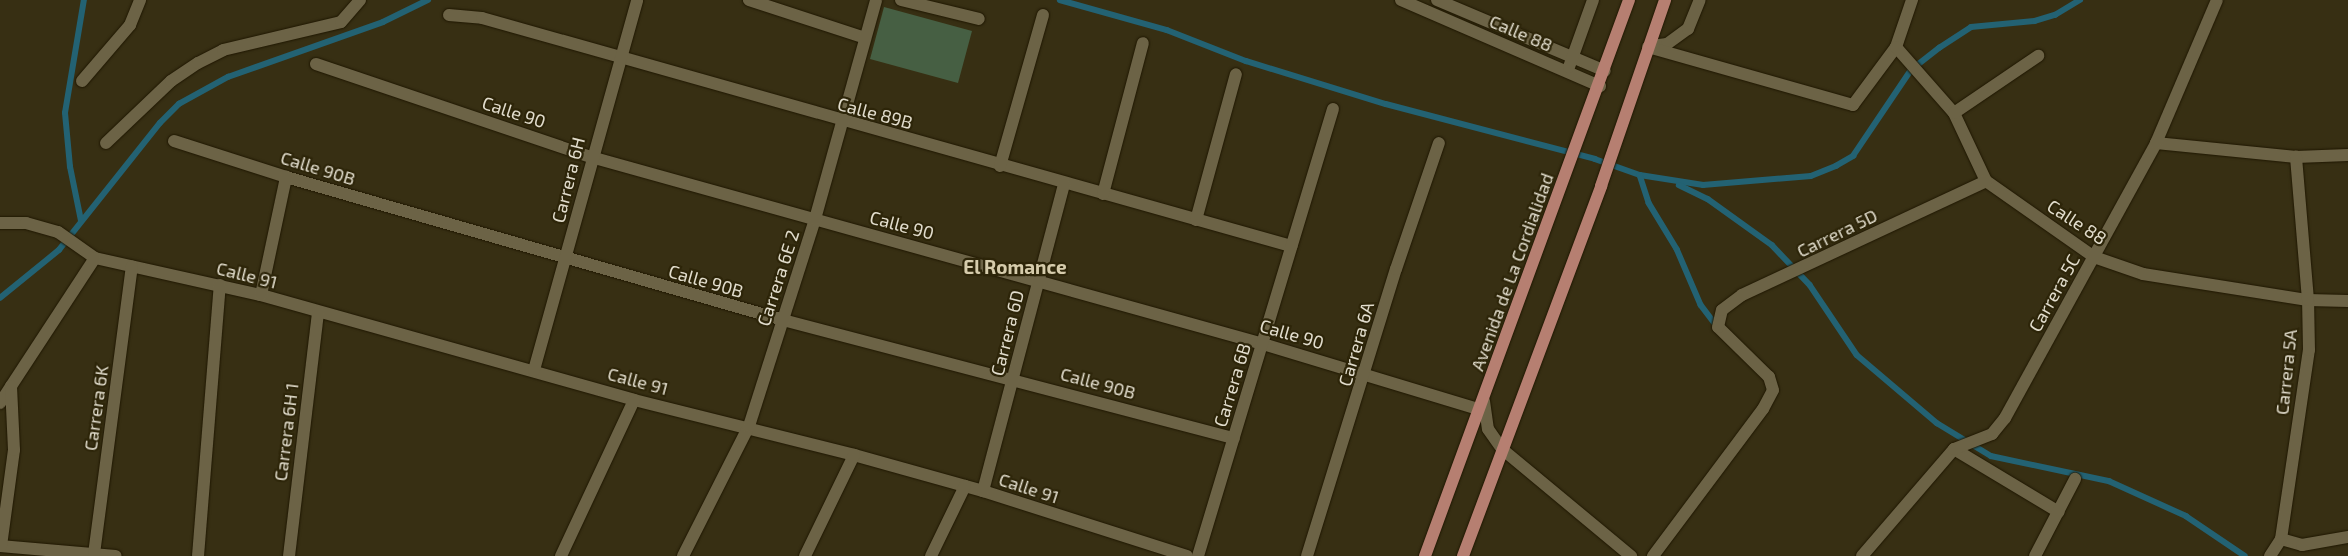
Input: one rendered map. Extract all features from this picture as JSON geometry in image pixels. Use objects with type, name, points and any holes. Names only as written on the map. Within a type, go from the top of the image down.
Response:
[{"type":"main road","name":"Avenida de La Cordialidad","points":[[1425,556],[1600,86],[1630,0]]},
{"type":"main road","points":[[1463,556],[1601,186],[1665,0]]},
{"type":"street","points":[[106,143],[171,81],[206,58],[223,50],[328,25],[346,18],[360,0]]},
{"type":"street","name":"Carrera 6H","points":[[534,370],[566,259],[591,157],[621,60],[637,0]]},
{"type":"street","points":[[749,0],[865,38]]},
{"type":"street","name":"Carrera 6E 2","points":[[684,556],[749,426],[815,219],[876,0]]},
{"type":"street","points":[[901,0],[979,19]]},
{"type":"street","name":"Calle 88","points":[[1401,0],[1600,86]]},
{"type":"street","name":"Calle 88","points":[[1437,0],[1572,59],[1605,71]]},
{"type":"street","points":[[1568,72],[1593,0]]},
{"type":"street","points":[[1648,47],[1667,44],[1688,29],[1700,0]]},
{"type":"street","points":[[1648,47],[1853,105],[1896,47],[1912,0]]},
{"type":"street","name":"Carrera 5C","points":[[1862,556],[1954,449],[1992,434],[2016,400],[2156,143],[2217,0]]},
{"type":"street","points":[[82,81],[130,25],[138,3]]},
{"type":"street","name":"Calle 89B","points":[[449,15],[482,18],[621,60],[1291,246]]},
{"type":"street","points":[[1000,166],[1043,15]]},
{"type":"street","points":[[1104,194],[1143,43]]},
{"type":"street","name":"Calle 88","points":[[1896,47],[1928,79],[1954,113],[1986,181],[2094,257],[2143,274],[2308,300],[2348,301]]},
{"type":"street","points":[[1954,113],[2038,56]]},
{"type":"street","name":"Calle 90","points":[[316,64],[591,157],[1482,406]]},
{"type":"street","points":[[1196,220],[1236,74]]},
{"type":"street","name":"Carrera 6B","points":[[1198,556],[1332,109]]},
{"type":"street","name":"Calle 90B","points":[[174,141],[286,177],[783,320],[1234,438]]},
{"type":"street","name":"Carrera 6A","points":[[1307,556],[1366,374],[1396,269],[1439,143]]},
{"type":"street","points":[[2156,143],[2296,157],[2348,155]]},
{"type":"street","name":"Carrera 5A","points":[[2270,556],[2281,539],[2309,350],[2308,300],[2296,157]]},
{"type":"street","points":[[261,295],[286,177]]},
{"type":"street","name":"Carrera 5D","points":[[1653,556],[1763,409],[1774,384],[1718,328],[1718,316],[1729,303],[1986,181]]},
{"type":"street","name":"Carrera 6D","points":[[983,491],[1064,184]]},
{"type":"street","name":"Calle 91","points":[[1,221],[26,223],[58,232],[95,258],[261,295],[318,313],[534,370],[634,400],[749,426],[983,491],[1187,556]]},
{"type":"street","points":[[0,403],[95,258]]},
{"type":"street","name":"Carrera 6K","points":[[94,554],[132,267]]},
{"type":"street","points":[[198,556],[220,285]]},
{"type":"street","name":"Carrera 6H 1","points":[[289,556],[318,313]]},
{"type":"street","points":[[11,386],[14,450],[1,546],[28,552],[116,556]]},
{"type":"street","points":[[561,556],[634,400]]},
{"type":"street","points":[[1482,406],[1488,429],[1502,449],[1631,556]]},
{"type":"street","points":[[1954,449],[2059,512]]},
{"type":"street","points":[[806,556],[854,455]]},
{"type":"street","points":[[2034,556],[2075,479]]},
{"type":"street","points":[[931,556],[965,486]]},
{"type":"street","points":[[2281,539],[2302,545],[2348,537]]},
{"type":"green space","points":[[884,7],[972,31],[958,83],[870,59]]},
{"type":"waterway","points":[[81,221],[70,167],[65,113],[84,0]]},
{"type":"waterway","points":[[0,298],[59,250],[160,123],[179,104],[228,77],[383,22],[428,0]]},
{"type":"waterway","points":[[1060,0],[1167,30],[1246,61],[1386,104],[1595,159],[1640,175],[1703,185],[1811,176],[1836,166],[1853,156],[1911,70],[1939,48],[1971,27],[2035,21],[2055,15],[2080,0]]},
{"type":"waterway","points":[[1640,175],[1649,203],[1677,249],[1701,305],[1717,326]]},
{"type":"waterway","points":[[1679,185],[1708,199],[1772,245],[1810,285],[1857,355],[1937,423],[1991,456],[2109,481],[2186,516],[2245,556]]},
{"type":"district","name":"El Romance","points":[[1015,267]]}]
